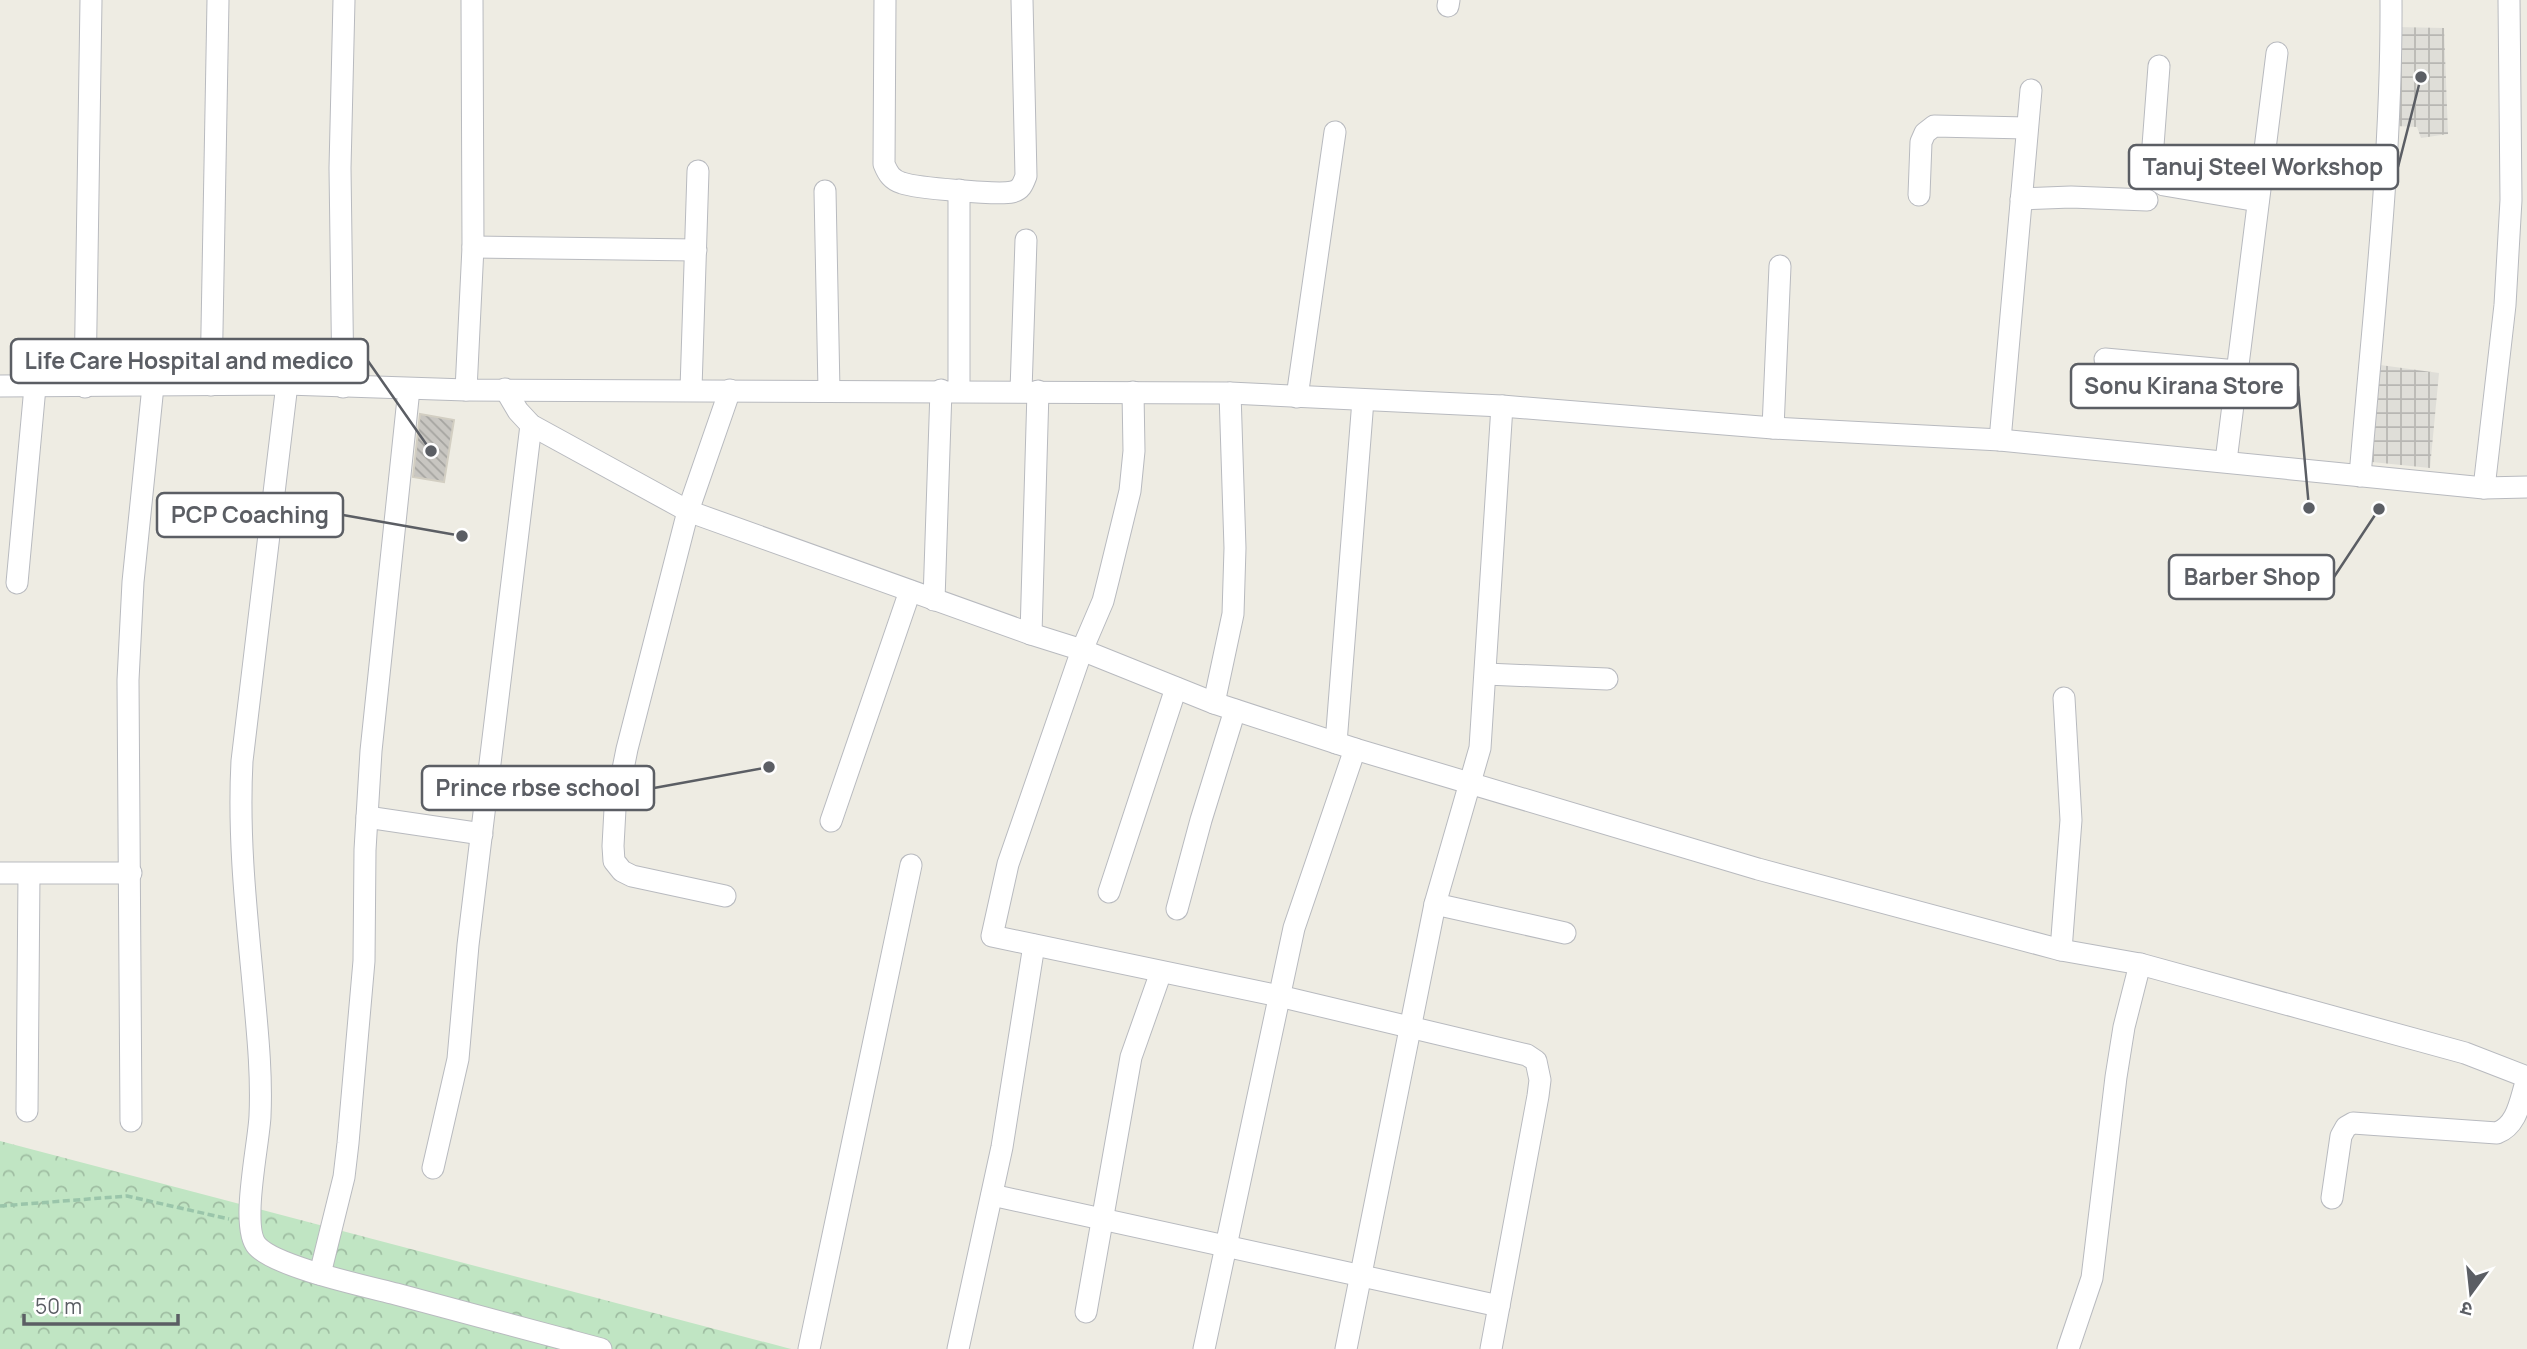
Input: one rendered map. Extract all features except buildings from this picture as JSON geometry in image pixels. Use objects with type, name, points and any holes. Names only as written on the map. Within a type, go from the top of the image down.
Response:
[{"type":"street","points":[[85,387],[91,0]]},
{"type":"street","points":[[211,386],[218,0]]},
{"type":"street","points":[[343,387],[340,168],[344,0]]},
{"type":"street","points":[[466,390],[473,247],[472,0]]},
{"type":"street","points":[[885,0],[884,164],[889,176],[903,184],[1013,192],[1022,187],[1026,176],[1021,0]]},
{"type":"street","points":[[2360,476],[2388,144],[2391,0]]},
{"type":"street","points":[[2484,488],[2505,305],[2509,235],[2512,155],[2509,0]]},
{"type":"street","points":[[2226,461],[2277,53]]},
{"type":"street","points":[[2159,66],[2151,172],[2155,180],[2164,185],[2258,201]]},
{"type":"street","points":[[2000,440],[2031,90]]},
{"type":"street","points":[[1919,195],[1920,142],[1925,132],[1934,126],[2027,128]]},
{"type":"street","points":[[1297,397],[1335,132]]},
{"type":"street","points":[[691,389],[698,171]]},
{"type":"street","points":[[934,600],[950,390],[959,190]]},
{"type":"street","points":[[825,191],[830,390]]},
{"type":"street","points":[[2021,199],[2071,197],[2147,200]]},
{"type":"street","points":[[1026,240],[1031,634]]},
{"type":"street","points":[[473,247],[696,250]]},
{"type":"street","points":[[1773,428],[1780,267]]},
{"type":"street","points":[[2105,359],[2237,371]]},
{"type":"street","points":[[287,384],[242,761],[240,799],[243,885],[260,1058],[260,1119],[250,1238],[270,1256],[320,1274],[601,1349]]},
{"type":"street","points":[[0,386],[287,384],[466,390],[1230,393],[1502,406],[1773,428],[2000,440],[2484,488],[2527,487]]},
{"type":"street","points":[[131,1121],[130,639],[153,386]]},
{"type":"street","points":[[17,583],[35,387]]},
{"type":"street","points":[[320,1274],[344,1177],[348,1143],[364,961],[371,751],[409,389]]},
{"type":"street","points":[[505,389],[518,411],[531,425],[688,511],[1082,650],[1214,703],[1345,746],[1758,869],[2061,950],[2140,964],[2465,1053],[2527,1078],[2513,1123],[2497,1133],[2353,1123],[2346,1127],[2341,1136],[2332,1198]]},
{"type":"street","points":[[725,896],[632,876],[622,871],[614,861],[615,809],[627,749],[688,511],[730,390]]},
{"type":"street","points":[[1133,392],[1130,491],[1103,601],[1082,650],[1008,864],[992,936],[1279,996],[1527,1055],[1536,1061],[1539,1069],[1538,1096],[1491,1349]]},
{"type":"street","points":[[1214,703],[1234,614],[1235,548],[1230,393]]},
{"type":"street","points":[[1204,1349],[1279,996],[1345,746],[1363,400]]},
{"type":"street","points":[[1346,1349],[1435,904],[1480,748],[1502,406]]},
{"type":"street","points":[[432,1168],[458,1059],[468,945],[531,425]]},
{"type":"street","points":[[831,821],[910,591]]},
{"type":"street","points":[[1486,674],[1607,679]]},
{"type":"street","points":[[1109,892],[1176,688]]},
{"type":"street","points":[[2061,950],[2071,820],[2064,698]]},
{"type":"street","points":[[1177,909],[1235,710]]},
{"type":"street","points":[[367,817],[482,834]]},
{"type":"street","points":[[809,1349],[911,865]]},
{"type":"street","points":[[0,873],[131,873]]},
{"type":"street","points":[[27,1111],[29,874]]},
{"type":"street","points":[[1435,904],[1565,933]]},
{"type":"street","points":[[958,1349],[1011,1095],[1034,945]]},
{"type":"street","points":[[2068,1349],[2092,1278],[2116,1077],[2124,1027],[2140,964]]},
{"type":"street","points":[[1086,1312],[1131,1056],[1161,972]]},
{"type":"street","points":[[992,1195],[1499,1306]]},
{"type":"path","points":[[0,1206],[127,1196],[248,1223],[249,1227]]},
{"type":"shaded area","points":[[2397,27],[2444,28],[2448,134],[2421,138],[2417,127],[2395,126]]},
{"type":"shaded area","points":[[2373,364],[2439,373],[2430,468],[2372,462]]},
{"type":"green space","points":[[0,1141],[791,1349],[0,1349]]},
{"type":"place","name":"Tanuj Steel Workshop","points":[[2421,77]]},
{"type":"place","name":"Life Care Hospital and medico","points":[[431,451]]},
{"type":"place","name":"Sonu Kirana Store","points":[[2309,508]]},
{"type":"place","name":"Barber Shop","points":[[2379,509]]},
{"type":"place","name":"PCP Coaching","points":[[462,536]]},
{"type":"place","name":"Prince rbse school","points":[[769,767]]}]
